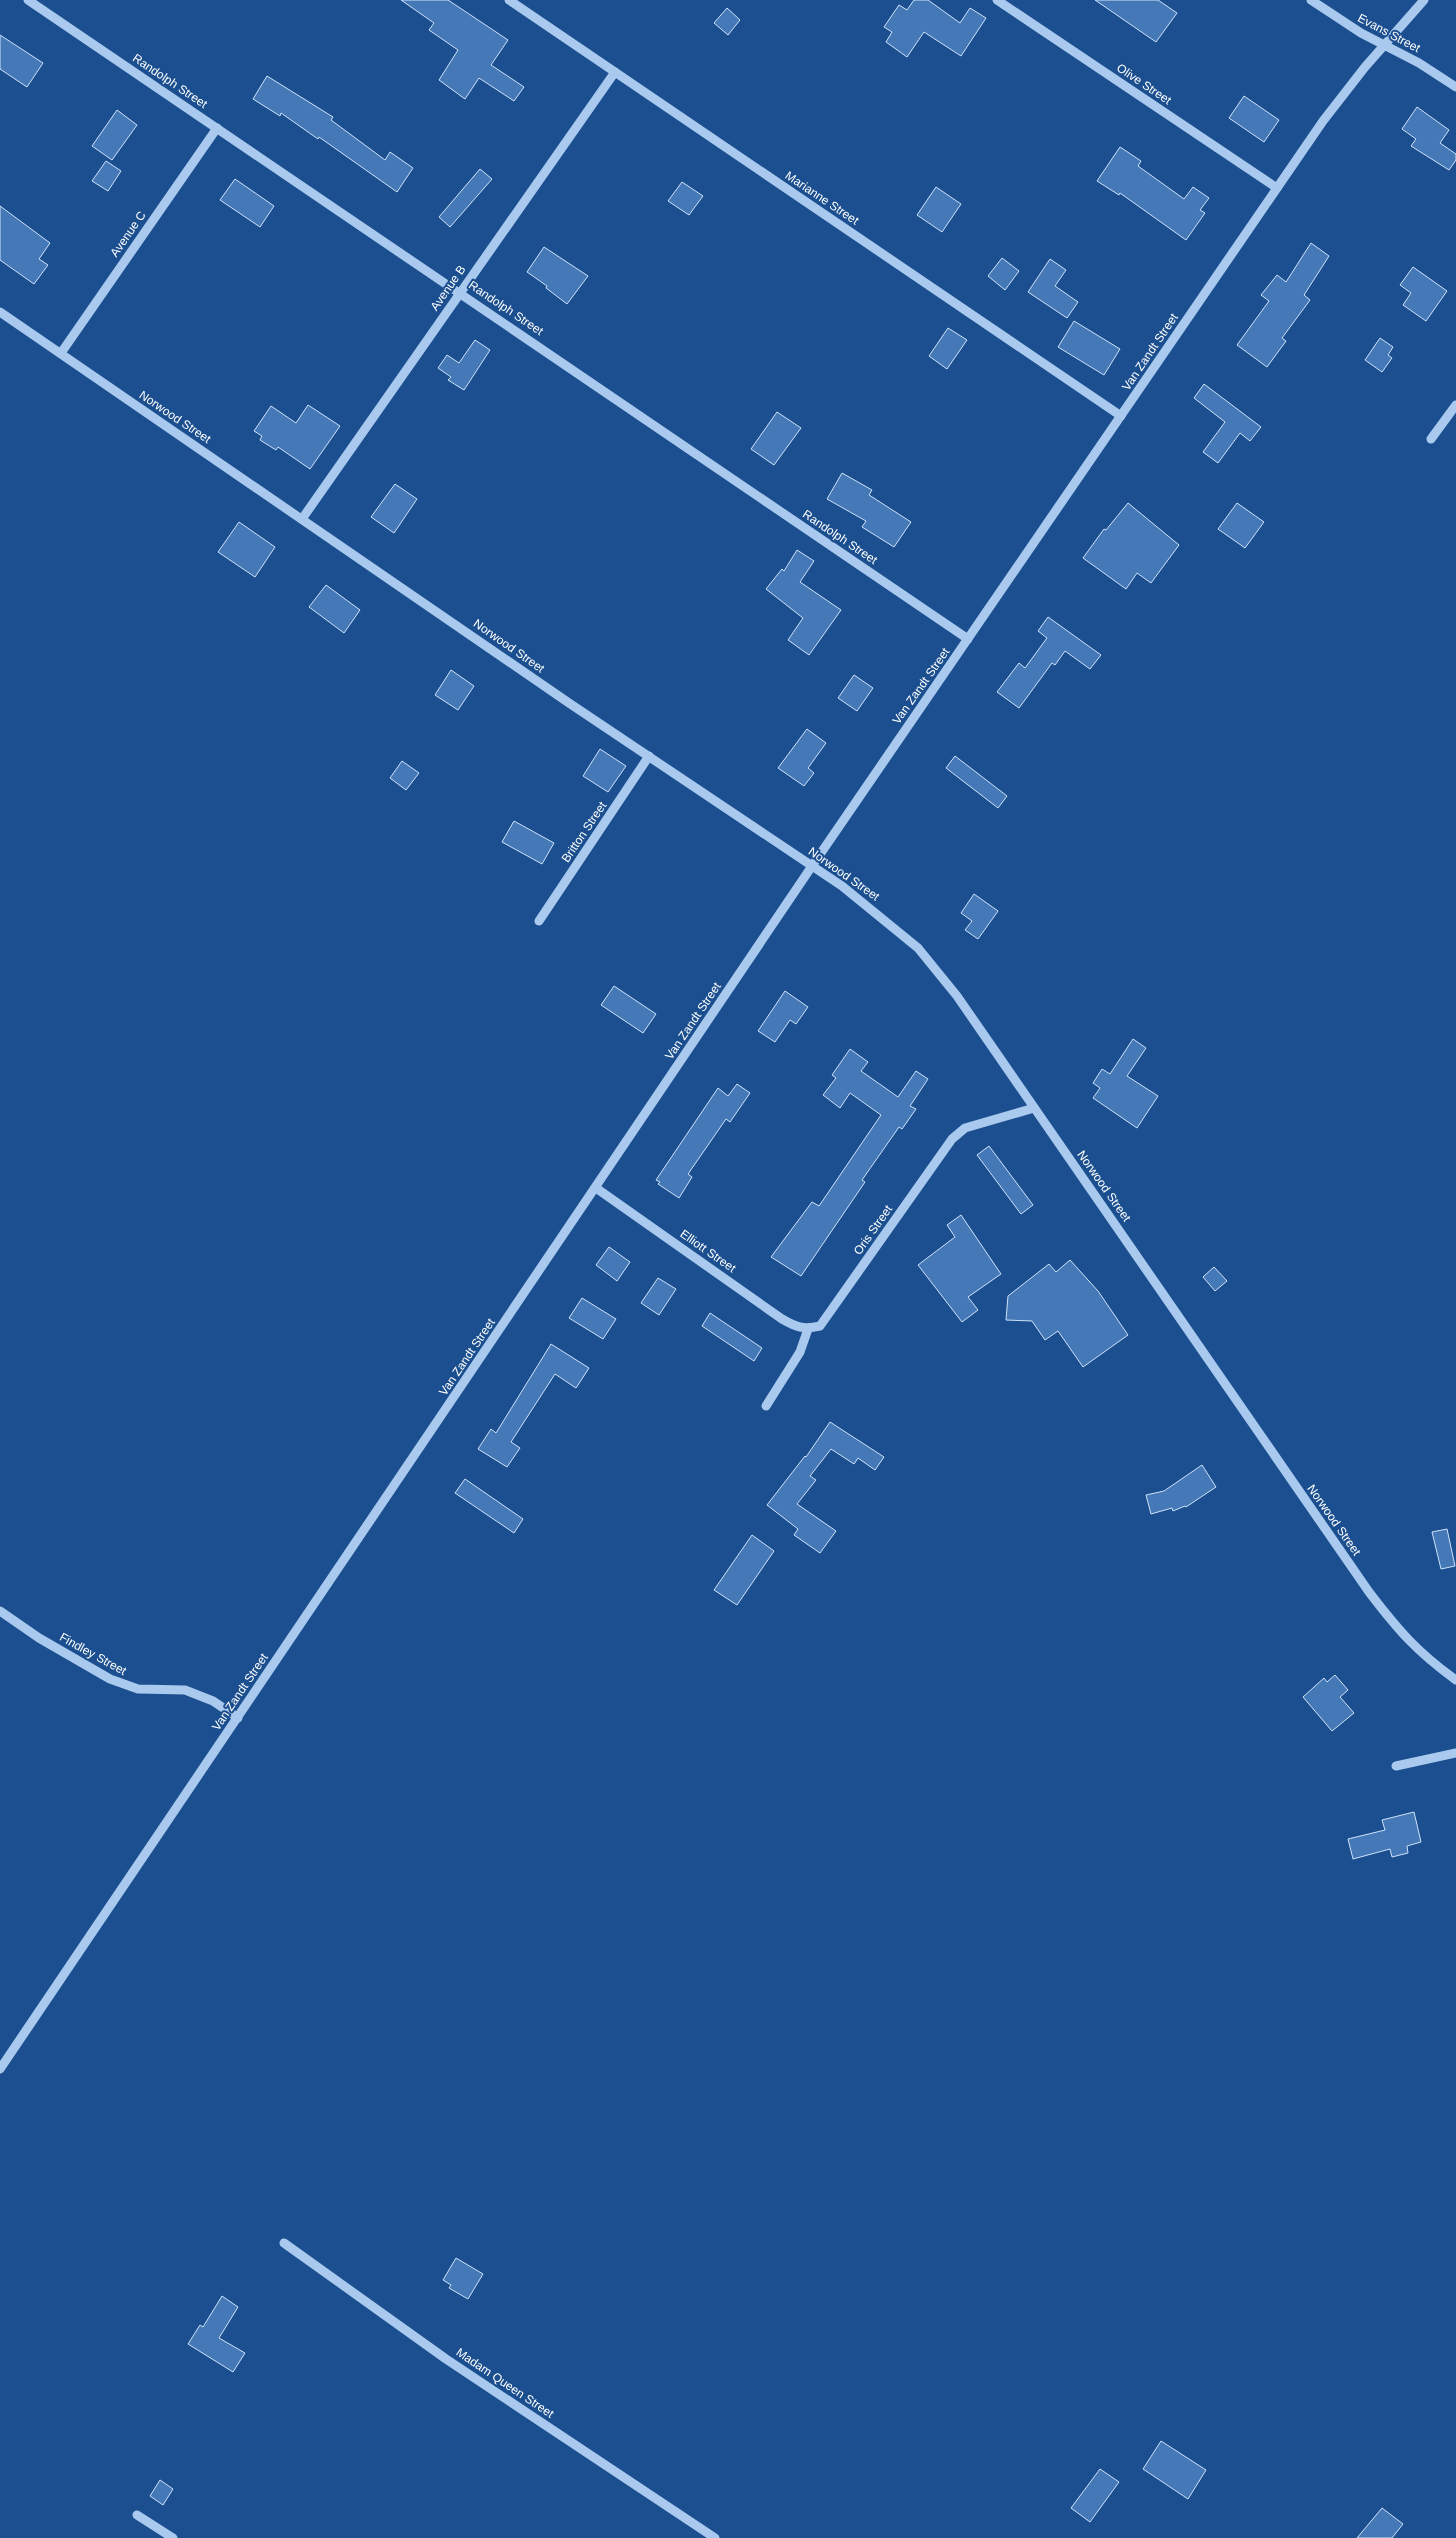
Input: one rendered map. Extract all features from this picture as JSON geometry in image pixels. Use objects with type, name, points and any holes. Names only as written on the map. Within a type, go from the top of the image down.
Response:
[{"type":"street","name":"Randolph Street","points":[[28,0],[968,639]]},
{"type":"street","name":"Marianne Street","points":[[509,0],[1121,416]]},
{"type":"street","name":"Olive Street","points":[[997,0],[1277,188]]},
{"type":"street","name":"Evans Street","points":[[1311,0],[1341,21],[1419,63],[1456,87]]},
{"type":"street","name":"Van Zandt Street","points":[[0,2069],[812,866],[1323,121],[1384,45],[1424,0]]},
{"type":"street","name":"Avenue B","points":[[302,519],[615,72]]},
{"type":"street","name":"Avenue C","points":[[61,353],[217,128]]},
{"type":"street","name":"Norwood Street","points":[[0,312],[812,866],[871,908],[918,948],[957,996],[1369,1592],[1399,1632],[1427,1658],[1456,1680]]},
{"type":"street","points":[[1431,439],[1456,404]]},
{"type":"street","name":"Britton Street","points":[[539,921],[649,756]]},
{"type":"street","name":"Oris Street","points":[[808,1329],[820,1326],[952,1139],[965,1128],[1034,1108]]},
{"type":"street","name":"Elliott Street","points":[[596,1188],[782,1319],[798,1328],[808,1329]]},
{"type":"street","points":[[766,1406],[800,1352],[808,1329]]},
{"type":"street","name":"Findley Street","points":[[0,1611],[38,1638],[110,1679],[138,1689],[185,1690],[213,1701],[238,1718]]},
{"type":"street","points":[[1396,1766],[1456,1753]]},
{"type":"street","name":"Madam Queen Street","points":[[284,2243],[446,2359],[715,2538]]},
{"type":"street","points":[[137,2515],[173,2538]]},
{"type":"building","points":[[401,0],[448,0],[508,40],[491,65],[524,87],[514,101],[479,78],[465,99],[439,80],[458,50],[429,30],[434,23]]},
{"type":"building","points":[[914,0],[928,0],[960,23],[970,8],[986,18],[961,56],[924,32],[907,57],[886,42],[892,32],[884,27],[899,5],[907,10]]},
{"type":"building","points":[[1095,0],[1158,0],[1177,13],[1156,42]]},
{"type":"building","points":[[727,8],[740,20],[728,35],[714,23]]},
{"type":"building","points":[[0,35],[43,63],[27,87],[0,69]]},
{"type":"building","points":[[267,76],[333,117],[331,120],[385,160],[390,152],[413,168],[397,192],[319,137],[318,139],[281,113],[280,116],[253,99]]},
{"type":"building","points":[[1244,96],[1279,120],[1264,142],[1229,118]]},
{"type":"building","points":[[1417,107],[1449,130],[1440,143],[1456,154],[1456,160],[1449,170],[1411,146],[1416,139],[1402,129]]},
{"type":"building","points":[[117,110],[137,125],[112,160],[92,146]]},
{"type":"building","points":[[1120,147],[1141,161],[1138,166],[1184,199],[1193,187],[1209,198],[1200,210],[1205,213],[1186,240],[1120,193],[1119,195],[1097,181]]},
{"type":"building","points":[[106,161],[121,171],[108,191],[92,181]]},
{"type":"building","points":[[480,169],[492,179],[450,227],[439,217]]},
{"type":"building","points":[[235,179],[274,206],[260,227],[220,200]]},
{"type":"building","points":[[682,182],[703,196],[689,215],[668,201]]},
{"type":"building","points":[[936,187],[961,204],[942,232],[917,215]]},
{"type":"building","points":[[0,206],[50,243],[39,259],[48,265],[34,284],[0,260]]},
{"type":"building","points":[[1311,243],[1329,256],[1304,295],[1310,300],[1282,338],[1286,341],[1267,367],[1237,345],[1269,301],[1261,295],[1277,275],[1286,282]]},
{"type":"building","points":[[544,247],[588,276],[567,304],[546,288],[547,286],[527,272]]},
{"type":"building","points":[[1002,258],[1019,271],[1005,290],[988,276]]},
{"type":"building","points":[[1050,259],[1066,270],[1055,286],[1078,302],[1067,318],[1028,292]]},
{"type":"building","points":[[1413,267],[1447,291],[1426,321],[1403,305],[1411,293],[1400,285]]},
{"type":"building","points":[[1074,321],[1120,349],[1104,375],[1058,347]]},
{"type":"building","points":[[948,328],[967,340],[947,369],[929,356]]},
{"type":"building","points":[[1380,338],[1393,347],[1388,355],[1392,358],[1382,372],[1365,360]]},
{"type":"building","points":[[475,340],[490,350],[464,390],[448,380],[451,377],[438,368],[447,355],[459,363]]},
{"type":"building","points":[[1204,384],[1261,427],[1250,441],[1240,433],[1218,463],[1203,452],[1225,422],[1194,398]]},
{"type":"building","points":[[308,405],[340,426],[310,469],[278,447],[276,450],[260,440],[262,436],[254,431],[271,406],[296,423]]},
{"type":"building","points":[[777,412],[801,428],[774,465],[751,449]]},
{"type":"building","points":[[842,473],[872,490],[869,495],[911,522],[894,547],[862,527],[866,521],[827,499]]},
{"type":"building","points":[[395,484],[417,499],[394,533],[371,517]]},
{"type":"building","points":[[1128,503],[1179,545],[1151,583],[1137,573],[1126,589],[1083,558],[1104,529],[1106,530]]},
{"type":"building","points":[[1237,503],[1264,522],[1245,548],[1218,529]]},
{"type":"building","points":[[239,522],[275,547],[255,577],[218,552]]},
{"type":"building","points":[[797,550],[814,561],[800,582],[841,610],[809,655],[788,640],[803,618],[766,589],[782,569],[784,571]]},
{"type":"building","points":[[326,585],[360,610],[344,633],[309,607]]},
{"type":"building","points":[[1048,617],[1101,655],[1090,669],[1065,651],[1055,665],[1052,663],[1019,708],[997,692],[1019,663],[1025,668],[1047,638],[1038,631]]},
{"type":"building","points":[[451,670],[474,686],[458,710],[435,695]]},
{"type":"building","points":[[854,675],[873,688],[857,711],[838,698]]},
{"type":"building","points":[[807,729],[826,743],[808,768],[814,773],[804,786],[778,768]]},
{"type":"building","points":[[600,749],[626,766],[608,792],[583,776]]},
{"type":"building","points":[[955,756],[1007,796],[998,808],[946,768]]},
{"type":"building","points":[[402,761],[419,773],[406,790],[390,778]]},
{"type":"building","points":[[514,821],[554,843],[542,864],[502,842]]},
{"type":"building","points":[[974,894],[998,911],[978,939],[965,930],[972,921],[961,913]]},
{"type":"building","points":[[614,986],[656,1014],[643,1033],[601,1005]]},
{"type":"building","points":[[785,991],[808,1007],[796,1024],[790,1020],[775,1042],[758,1031]]},
{"type":"building","points":[[1133,1039],[1146,1048],[1127,1076],[1158,1096],[1137,1128],[1093,1098],[1100,1088],[1093,1083],[1102,1069],[1110,1074]]},
{"type":"building","points":[[850,1049],[868,1062],[861,1071],[898,1097],[916,1071],[928,1079],[910,1106],[916,1109],[902,1129],[899,1127],[862,1180],[865,1182],[801,1276],[771,1257],[812,1202],[819,1206],[881,1115],[850,1093],[840,1108],[823,1095],[836,1078],[832,1075]]},
{"type":"building","points":[[737,1084],[750,1093],[730,1122],[726,1119],[688,1174],[692,1177],[679,1198],[658,1184],[660,1182],[656,1180],[718,1088],[728,1096]]},
{"type":"building","points":[[989,1146],[1033,1205],[1021,1214],[977,1155]]},
{"type":"building","points":[[961,1215],[1001,1274],[968,1297],[978,1310],[962,1322],[918,1265],[955,1237],[947,1225]]},
{"type":"building","points":[[609,1247],[630,1262],[617,1281],[596,1265]]},
{"type":"building","points":[[1070,1260],[1098,1291],[1128,1335],[1083,1367],[1058,1331],[1045,1340],[1032,1321],[1006,1320],[1008,1296],[1049,1264],[1056,1272]]},
{"type":"building","points":[[1214,1267],[1227,1281],[1215,1291],[1203,1277]]},
{"type":"building","points":[[658,1278],[676,1289],[659,1315],[641,1303]]},
{"type":"building","points":[[582,1298],[616,1319],[603,1339],[569,1318]]},
{"type":"building","points":[[710,1313],[762,1348],[754,1361],[702,1326]]},
{"type":"building","points":[[551,1344],[589,1368],[576,1388],[555,1374],[511,1442],[520,1448],[507,1467],[478,1449],[491,1429],[496,1433]]},
{"type":"building","points":[[830,1422],[884,1457],[875,1470],[858,1458],[854,1464],[831,1449],[810,1476],[816,1480],[797,1504],[836,1531],[820,1553],[794,1535],[798,1529],[767,1505],[806,1457]]},
{"type":"building","points":[[1202,1465],[1216,1487],[1186,1507],[1173,1511],[1172,1508],[1151,1514],[1146,1495],[1164,1491]]},
{"type":"building","points":[[465,1479],[523,1519],[514,1533],[455,1493]]},
{"type":"building","points":[[1447,1529],[1455,1566],[1441,1569],[1432,1532]]},
{"type":"building","points":[[752,1535],[774,1551],[737,1605],[714,1590]]},
{"type":"building","points":[[1335,1675],[1348,1690],[1340,1697],[1354,1713],[1332,1731],[1303,1697],[1324,1678],[1327,1682]]},
{"type":"building","points":[[1414,1812],[1421,1842],[1407,1846],[1408,1853],[1392,1857],[1390,1849],[1353,1859],[1348,1839],[1385,1830],[1382,1820]]},
{"type":"building","points":[[456,2258],[483,2274],[468,2299],[449,2288],[451,2285],[443,2280]]},
{"type":"building","points":[[222,2296],[238,2307],[219,2338],[245,2353],[233,2372],[188,2344],[200,2325],[203,2327]]},
{"type":"building","points":[[1161,2441],[1206,2470],[1188,2499],[1143,2469]]},
{"type":"building","points":[[1100,2469],[1119,2482],[1090,2522],[1071,2508]]},
{"type":"building","points":[[160,2480],[173,2489],[163,2505],[150,2496]]},
{"type":"building","points":[[1382,2508],[1403,2524],[1392,2538],[1357,2538]]}]
